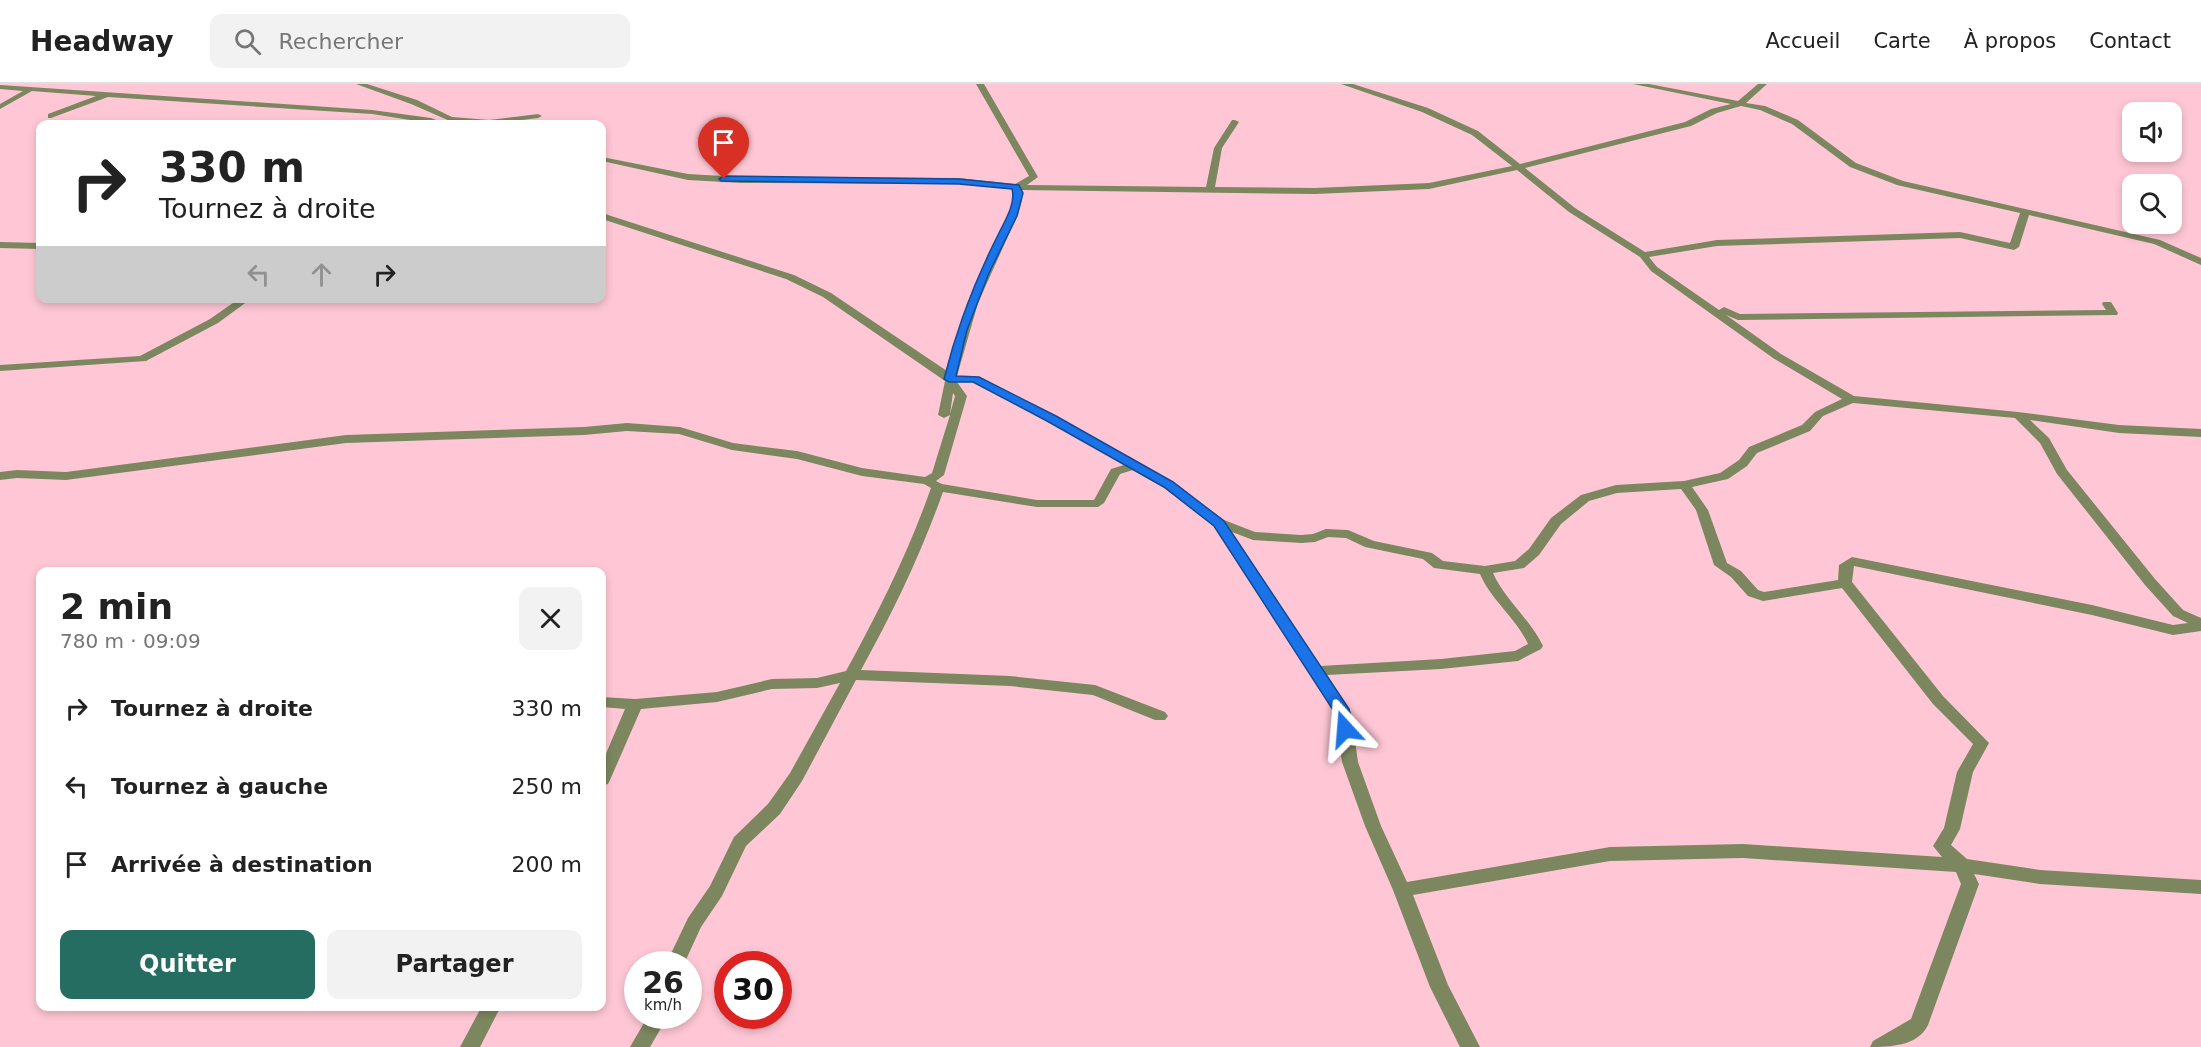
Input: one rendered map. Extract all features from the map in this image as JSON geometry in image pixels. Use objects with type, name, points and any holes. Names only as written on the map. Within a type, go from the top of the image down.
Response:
[{"type":"street","points":[[360,84],[456,120]]},
{"type":"street","points":[[980,84],[1034,177],[1016,187]]},
{"type":"street","points":[[1345,84],[1451,121],[1475,133],[1516,168],[1572,210],[1643,255],[1654,269],[1778,356],[1851,399],[2018,415],[2119,429],[2201,433]]},
{"type":"street","points":[[1637,84],[1762,108],[1795,122],[1853,165],[1900,183],[2157,242],[2201,262]]},
{"type":"street","points":[[606,160],[688,177],[959,181],[1016,187],[1315,191],[1429,186],[1516,168],[1688,124],[1714,111],[1738,105],[1763,84]]},
{"type":"street","points":[[0,107],[30,86]]},
{"type":"street","points":[[0,87],[30,86],[107,94],[372,112],[431,120]]},
{"type":"street","points":[[51,116],[107,94]]},
{"type":"street","points":[[505,120],[538,116]]},
{"type":"street","points":[[1210,188],[1218,148],[1235,122]]},
{"type":"street","points":[[944,415],[949,379],[962,330],[972,302],[1012,216],[1018,193],[1016,187]]},
{"type":"street","points":[[1643,255],[1717,243],[1960,235],[2014,247],[2025,212]]},
{"type":"street","points":[[606,217],[790,277],[826,295],[893,342],[932,359],[961,396],[938,475],[932,484],[919,542],[852,675],[796,777],[774,808],[740,842],[716,891],[694,923],[681,951]]},
{"type":"street","points":[[0,245],[36,246]]},
{"type":"street","points":[[1695,296],[1738,316],[2113,313],[2107,304]]},
{"type":"street","points":[[0,368],[142,359],[214,321],[240,303]]},
{"type":"street","points":[[949,379],[975,379],[1168,484],[1219,523],[1253,536],[1302,539],[1315,538],[1326,532],[1348,534],[1370,543],[1426,556],[1439,565],[1485,570],[1519,565],[1534,552],[1556,521],[1586,498],[1616,489],[1684,485],[1724,476],[1743,463],[1752,450],[1806,428],[1819,414],[1851,399]]},
{"type":"street","points":[[2018,415],[2046,441],[2061,471],[2150,582],[2178,613],[2201,624]]},
{"type":"street","points":[[0,476],[66,476],[346,439],[584,431],[627,427],[680,431],[732,446],[797,455],[862,472],[932,484],[1023,504],[1064,507],[1098,503],[1114,472],[1135,465]]},
{"type":"street","points":[[1684,485],[1702,510],[1721,565],[1736,574],[1753,593],[1763,597],[1845,583]]},
{"type":"street","points":[[1219,523],[1343,712],[1350,762],[1439,987],[1470,1047]]},
{"type":"street","points":[[1880,1047],[1918,1025],[1970,884],[1962,865],[1941,846],[1952,829],[1965,772],[1981,743],[1938,699],[1845,583],[1846,565],[1852,561],[2092,610],[2173,630],[2201,624]]},
{"type":"street","points":[[1315,671],[1441,664],[1518,656],[1536,646],[1530,631],[1489,582],[1485,570]]},
{"type":"street","points":[[606,702],[635,704],[717,697],[772,684],[817,683],[852,675],[1010,681],[1095,690],[1160,716]]},
{"type":"street","points":[[606,771],[635,704]]},
{"type":"street","points":[[1402,890],[1610,854],[1743,851],[1962,865],[2040,877],[2201,887]]},
{"type":"street","points":[[470,1047],[489,1011]]},
{"type":"street","points":[[640,1047],[650,1029]]},
{"type":"route","points":[[724,179],[959,181],[1016,187],[1018,193],[1012,216],[984,273],[962,330],[949,379],[975,379],[1052,418],[1168,484],[1219,523],[1343,712],[1345,729]]}]
